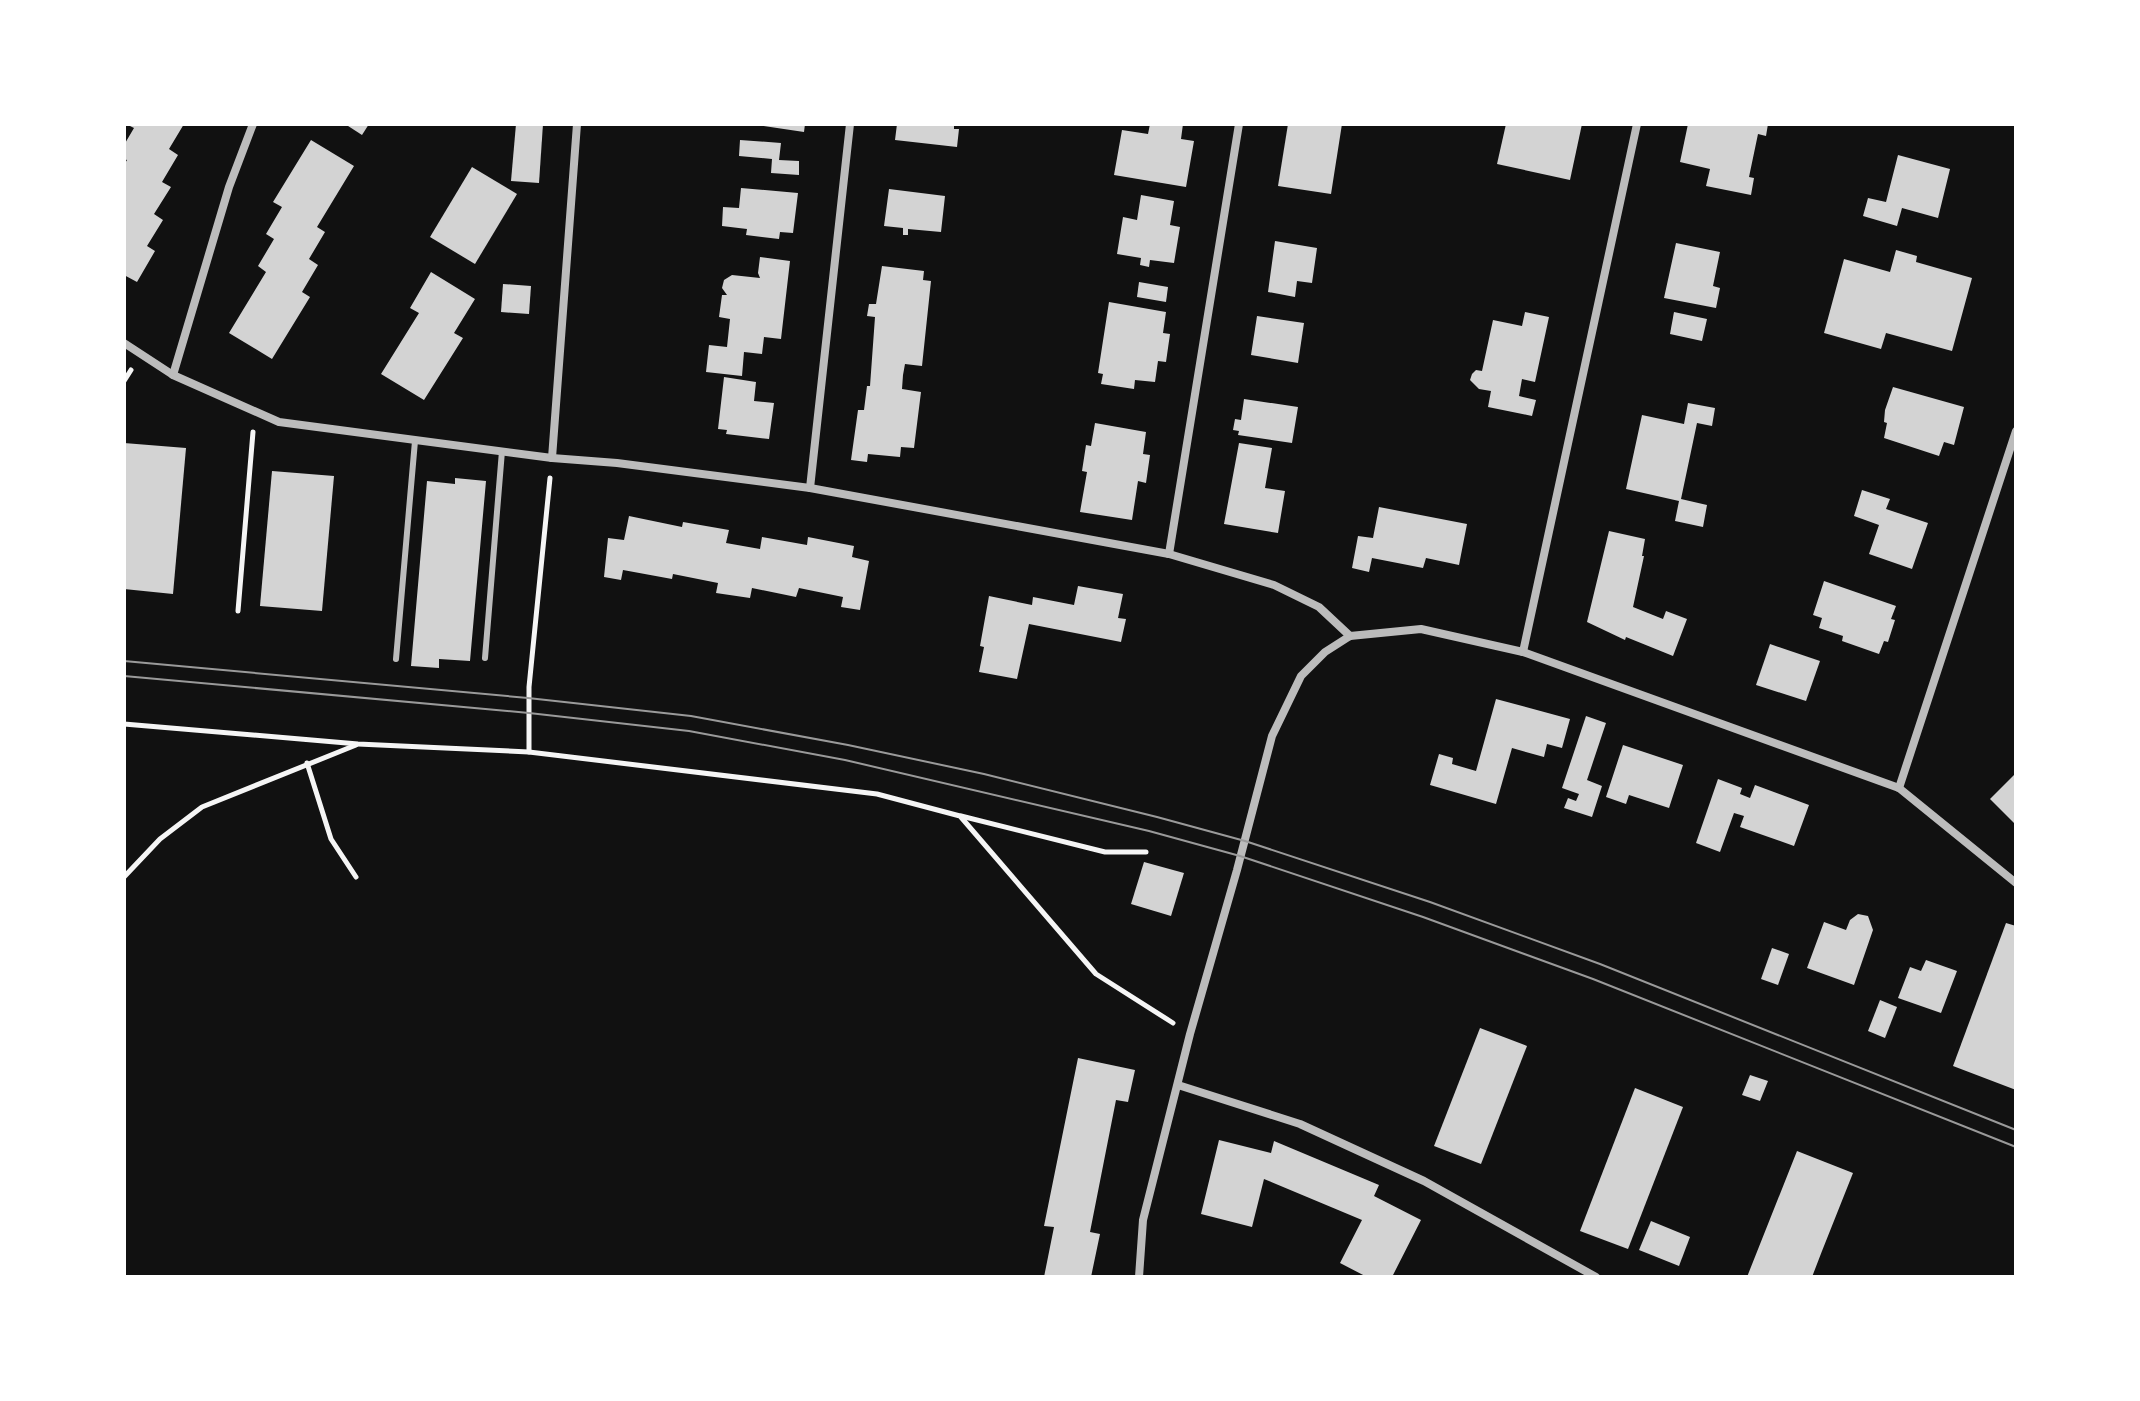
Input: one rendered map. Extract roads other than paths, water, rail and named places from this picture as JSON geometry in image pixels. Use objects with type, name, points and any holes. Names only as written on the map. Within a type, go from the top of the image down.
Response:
[{"type":"street","points":[[173,375],[229,187],[253,124]]},
{"type":"street","points":[[552,458],[577,124]]},
{"type":"street","points":[[810,488],[850,124]]},
{"type":"street","points":[[1169,554],[1239,124]]},
{"type":"street","points":[[1523,652],[1637,124]]},
{"type":"street","points":[[124,343],[173,375],[279,422],[810,488],[1169,554],[1274,585],[1319,607],[1350,636]]},
{"type":"street","points":[[1899,788],[2016,431]]},
{"type":"street","points":[[1139,1277],[1143,1220],[1190,1034],[1272,736],[1301,676],[1325,652],[1350,636],[1421,629],[1523,652],[1899,788],[2016,883]]},
{"type":"street","points":[[1178,1085],[1300,1124],[1424,1181],[1596,1277]]},
{"type":"lane","points":[[396,659],[415,441]]},
{"type":"lane","points":[[485,658],[502,450]]},
{"type":"tram line","points":[[124,661],[691,716],[984,774],[1245,841],[1430,902],[1600,964],[2016,1130]]},
{"type":"tram line","points":[[124,676],[529,713],[689,731],[845,760],[1149,831],[1240,856],[1423,917],[1593,979],[2016,1147]]}]
